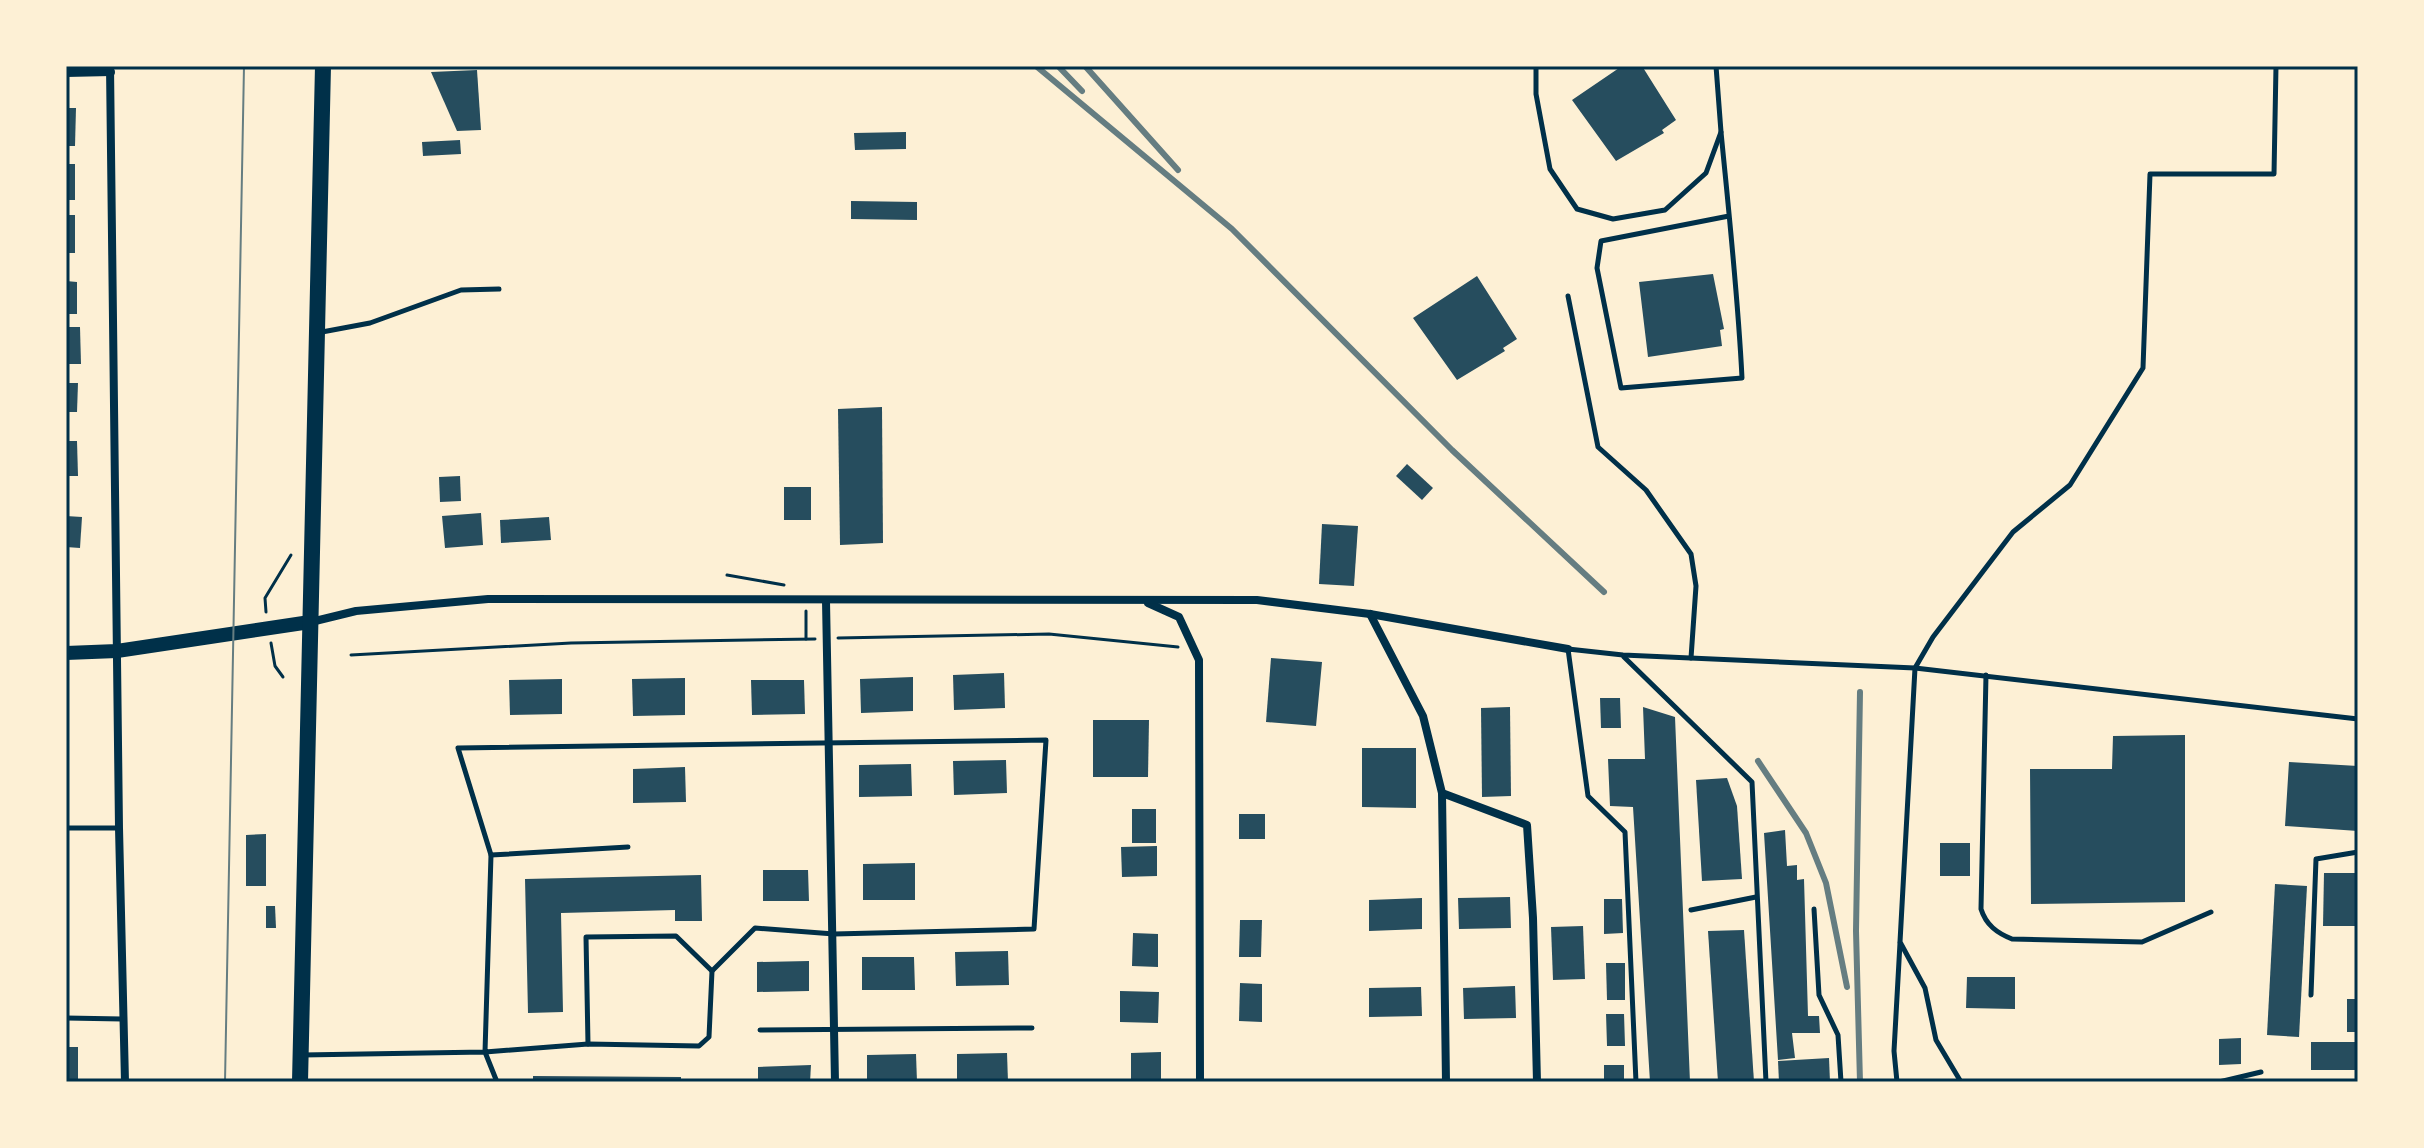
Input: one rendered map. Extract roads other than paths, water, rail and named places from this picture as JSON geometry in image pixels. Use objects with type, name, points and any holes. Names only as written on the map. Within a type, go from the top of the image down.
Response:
[{"type":"main road","points":[[300,1082],[323,66]]},
{"type":"street","points":[[66,73],[110,69],[125,1082]]},
{"type":"street","points":[[66,653],[117,651],[310,622],[356,611],[488,599],[1257,600],[1370,614],[1568,649]]},
{"type":"street","points":[[826,601],[835,1082]]},
{"type":"street","points":[[1144,601],[1179,617],[1199,660],[1200,1082]]},
{"type":"street","points":[[1370,614],[1423,716],[1442,793],[1446,1082]]},
{"type":"street","points":[[1442,793],[1527,825],[1537,1082]]},
{"type":"lane","points":[[1536,66],[1536,94],[1550,169],[1577,209],[1613,219],[1665,210],[1706,173],[1721,132]]},
{"type":"lane","points":[[1716,66],[1721,132],[1729,216],[1742,378],[1621,388],[1597,268],[1601,241],[1729,216]]},
{"type":"lane","points":[[1897,1082],[1894,1051],[1915,668],[1933,637],[2013,532],[2070,485],[2143,368],[2150,174],[2274,174],[2276,66]]},
{"type":"lane","points":[[317,333],[370,323],[461,290],[499,289]]},
{"type":"lane","points":[[1568,296],[1598,447],[1646,490],[1691,554],[1696,586],[1691,658]]},
{"type":"lane","points":[[1636,1082],[1625,832],[1588,796],[1568,649],[1623,655],[1915,668],[2358,719]]},
{"type":"lane","points":[[1623,655],[1752,782],[1766,1082]]},
{"type":"lane","points":[[1986,675],[1981,909],[1985,920],[2000,935],[2012,939],[2142,942],[2211,912]]},
{"type":"lane","points":[[301,1055],[485,1052],[588,1044],[699,1046],[709,1037],[712,971],[755,928],[834,934],[1034,929],[1046,740],[458,748],[491,855],[485,1052],[497,1082]]},
{"type":"lane","points":[[66,828],[119,828]]},
{"type":"lane","points":[[491,855],[628,847]]},
{"type":"lane","points":[[2311,995],[2316,859],[2358,852]]},
{"type":"lane","points":[[1691,910],[1756,897]]},
{"type":"lane","points":[[1814,909],[1819,995],[1838,1035],[1841,1082]]},
{"type":"lane","points":[[588,1044],[586,937],[676,936],[712,971]]},
{"type":"lane","points":[[1900,942],[1925,988],[1936,1040],[1961,1082]]},
{"type":"lane","points":[[66,1018],[122,1019]]},
{"type":"lane","points":[[760,1030],[1032,1028]]},
{"type":"lane","points":[[2219,1082],[2261,1072]]},
{"type":"tram line","points":[[225,1082],[244,66]]},
{"type":"railway","points":[[1036,66],[1232,229],[1452,450],[1604,592]]},
{"type":"railway","points":[[1058,66],[1082,91]]},
{"type":"railway","points":[[1085,66],[1178,170]]},
{"type":"railway","points":[[1860,692],[1856,931],[1860,1082]]},
{"type":"railway","points":[[1758,761],[1806,833],[1826,883],[1847,987]]}]
